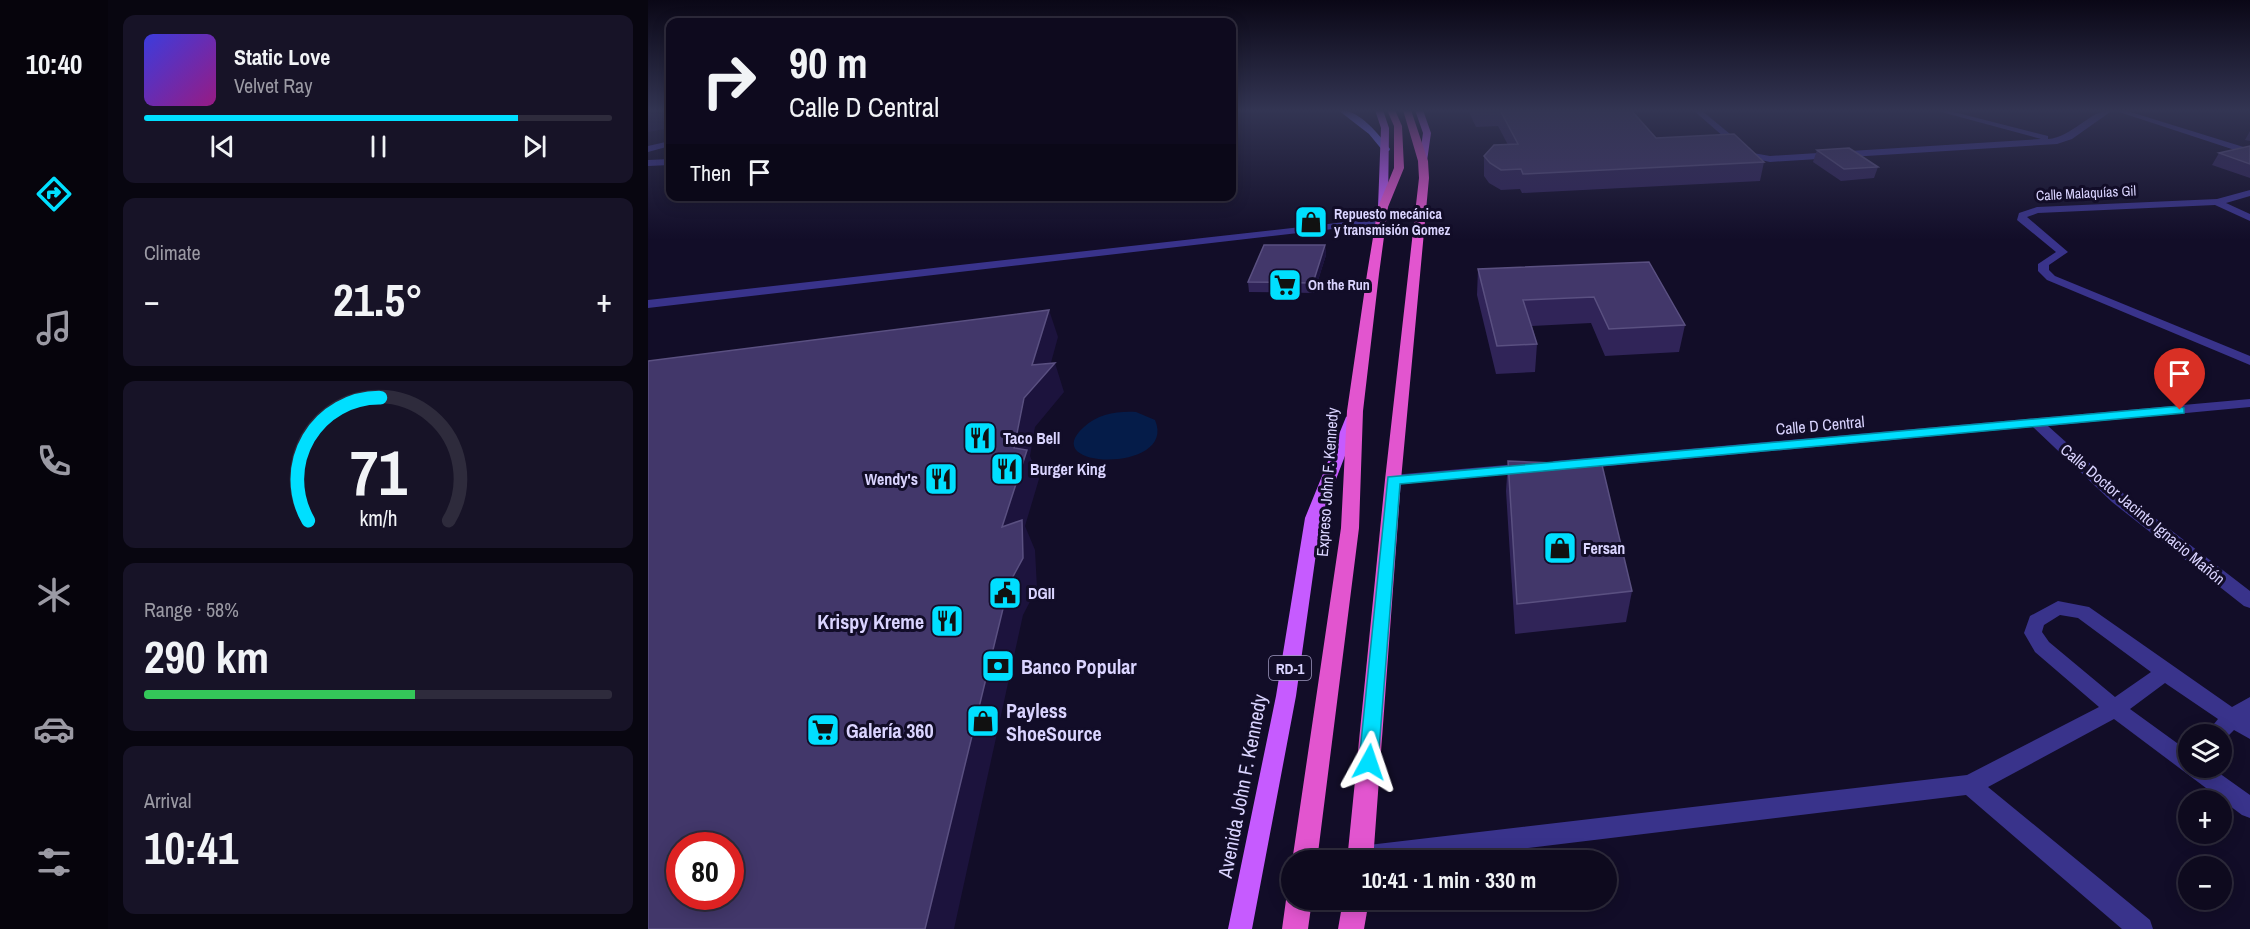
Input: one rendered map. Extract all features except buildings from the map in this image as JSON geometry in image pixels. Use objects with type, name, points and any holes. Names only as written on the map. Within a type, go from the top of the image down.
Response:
[{"type":"highway","name":"Expreso John F. Kennedy","points":[[1306,850],[1350,528],[1355,411],[1382,214],[1399,168],[1399,153]]},
{"type":"highway","points":[[1361,850],[1393,480],[1422,198],[1423,160],[1421,153]]},
{"type":"highway","points":[[1295,929],[1298,910]]},
{"type":"highway","points":[[1351,929],[1355,910]]},
{"type":"main road","name":"RD-1","points":[[1382,214],[1382,175],[1385,153]]},
{"type":"main road","points":[[1423,160],[1424,153]]},
{"type":"main road","name":"Avenida John F. Kennedy","points":[[1240,929],[1286,696],[1313,518],[1355,411]]},
{"type":"main road","points":[[1358,910],[1360,929]]},
{"type":"street","points":[[1748,153],[1770,159],[1860,153]]},
{"type":"street","points":[[648,163],[666,162]]},
{"type":"street","name":"Calle Malaquías Gil","points":[[2250,193],[2217,202],[2037,210],[2022,215],[2022,220],[2064,252],[2043,264],[2044,271],[2051,278],[2250,361]]},
{"type":"street","points":[[2217,202],[2250,218]]},
{"type":"street","points":[[648,304],[1382,214]]},
{"type":"street","name":"Calle D Central","points":[[1393,480],[2038,424],[2250,403]]},
{"type":"street","name":"Calle Doctor Jacinto Ignacio Mañón","points":[[2038,424],[2118,498],[2250,601]]},
{"type":"street","points":[[2178,755],[2115,709],[2042,647],[2033,633],[2036,621],[2058,608],[2083,612],[2250,730]]},
{"type":"street","points":[[1434,850],[1970,785],[2115,709],[2165,672]]},
{"type":"street","points":[[2226,724],[2250,706]]},
{"type":"street","points":[[2209,778],[2250,808]]},
{"type":"street","points":[[1970,785],[2141,929]]},
{"type":"water","points":[[1136,412],[1155,420],[1157,437],[1147,450],[1130,457],[1110,460],[1091,458],[1078,452],[1074,441],[1089,423],[1108,414]]},
{"type":"place","name":"Repuesto mecánica y transmisión Gomez","points":[[1311,222]]},
{"type":"place","name":"On the Run","points":[[1285,285]]},
{"type":"place","name":"Taco Bell","points":[[980,438]]},
{"type":"place","name":"Burger King","points":[[1007,469]]},
{"type":"place","name":"Wendy's","points":[[941,479]]},
{"type":"place","name":"Fersan","points":[[1560,548]]},
{"type":"place","name":"DGII","points":[[1005,593]]},
{"type":"place","name":"Krispy Kreme","points":[[947,621]]},
{"type":"place","name":"Banco Popular","points":[[998,666]]},
{"type":"place","name":"Payless ShoeSource","points":[[983,721]]},
{"type":"place","name":"Galería 360","points":[[823,730]]},
{"type":"route","points":[[1369,762],[1393,480],[2180,410]]}]
